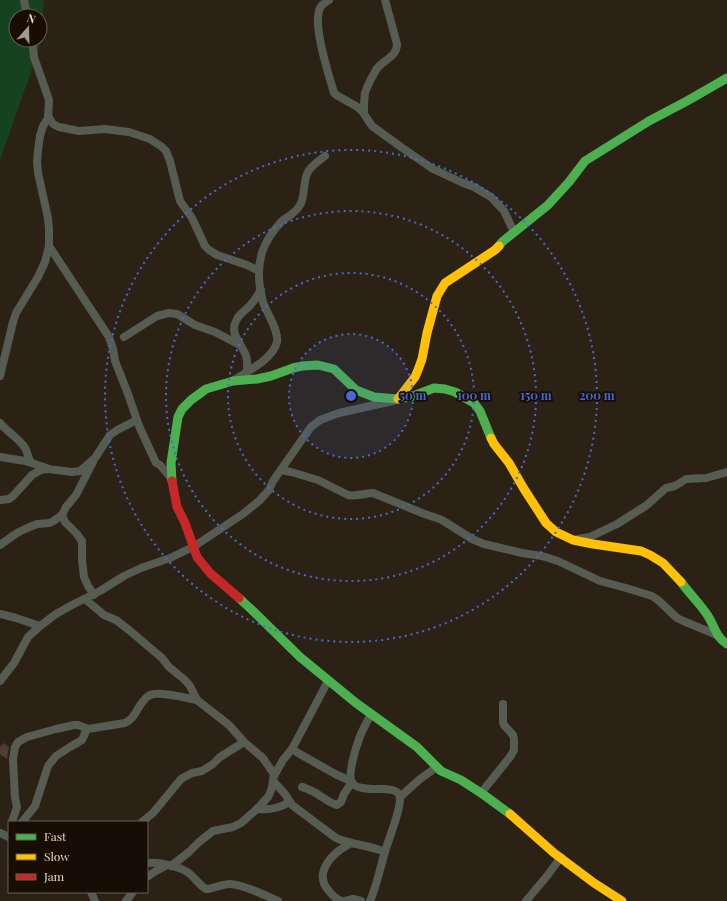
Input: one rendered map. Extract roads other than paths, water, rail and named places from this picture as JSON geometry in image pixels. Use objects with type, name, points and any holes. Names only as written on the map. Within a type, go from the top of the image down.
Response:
[{"type":"street","points":[[329,0],[320,7],[318,31],[334,93],[356,106],[364,113],[372,126],[433,170],[474,187],[491,197],[504,211],[514,232]]},
{"type":"street","points":[[364,113],[365,94],[376,69],[397,50],[397,44],[385,0]]},
{"type":"street","points":[[0,376],[12,322],[38,277],[49,246],[49,229],[46,204],[38,173],[37,162],[40,136],[43,126],[48,118],[49,100],[34,57],[33,48]]},
{"type":"street","points":[[398,399],[415,377],[418,370],[437,296],[445,283],[495,250],[502,242],[548,205],[569,182],[585,161],[649,122],[727,78]]},
{"type":"street","points":[[48,116],[53,124],[59,127],[79,131],[105,129],[129,132],[150,140],[162,147],[166,151],[170,161],[180,201],[192,218],[205,246],[217,255],[247,265],[259,271]]},
{"type":"street","points":[[233,381],[261,363],[275,347],[277,340],[276,332],[263,303],[261,290],[259,271],[262,251],[268,238],[283,220],[295,212],[301,204],[308,171],[325,156]]},
{"type":"street","points":[[49,246],[109,337],[115,360],[137,420],[156,463],[160,465],[171,478]]},
{"type":"street","points":[[247,372],[248,363],[246,355],[235,336],[234,327],[240,314],[252,303],[261,290]]},
{"type":"street","points":[[124,337],[158,316],[173,313],[195,325],[215,332],[240,345]]},
{"type":"street","points":[[398,399],[374,397],[365,394],[356,390],[334,369],[318,365],[302,366],[271,376],[233,381],[206,389],[182,409],[178,417],[173,450],[171,478],[177,507],[185,523],[193,547],[198,557],[210,573],[253,611],[300,657],[371,714],[417,747],[437,767],[481,793],[515,818],[543,844],[594,883],[622,901]]},
{"type":"street","points":[[0,681],[14,663],[28,637],[56,614],[124,576],[141,568],[170,558],[193,547],[238,518],[259,501],[269,490],[273,481],[291,454],[311,427],[320,420],[339,413],[412,396],[434,388],[455,392],[474,403],[480,411],[494,444],[509,463],[546,523],[556,532],[573,540],[641,551],[663,563],[708,616],[717,636]]},
{"type":"street","points":[[0,545],[24,529],[37,524],[52,522],[62,515],[66,507],[76,495],[95,458],[110,435],[137,420]]},
{"type":"street","points":[[0,423],[24,447],[31,462]]},
{"type":"street","points":[[0,457],[25,460],[50,469],[72,472],[80,471],[95,458]]},
{"type":"street","points":[[0,500],[9,499],[13,496],[35,473],[41,470],[50,469]]},
{"type":"street","points":[[281,470],[318,480],[348,495],[352,496],[373,493],[442,520],[472,539],[484,544],[542,556],[558,561],[600,581],[652,596],[677,618],[717,636],[727,644]]},
{"type":"street","points":[[573,540],[590,536],[617,524],[647,505],[666,488],[675,486],[686,479],[706,478],[727,472]]},
{"type":"street","points":[[62,515],[65,522],[82,540],[84,577],[94,594]]},
{"type":"street","points":[[85,599],[104,615],[116,620],[129,630],[187,682],[197,700],[229,725],[244,742],[263,758],[272,771],[274,779],[292,805],[336,838],[351,843],[376,848],[385,852]]},
{"type":"street","points":[[0,614],[40,626]]},
{"type":"street","points":[[148,877],[189,852],[213,831],[233,827],[241,823],[268,797],[274,779],[283,760],[292,749],[328,680]]},
{"type":"street","points":[[12,821],[17,807],[15,798],[13,759],[16,744],[18,742],[27,737],[78,725],[87,729],[125,723],[135,715],[143,701],[151,694],[169,695],[197,700]]},
{"type":"street","points":[[481,793],[514,750],[513,735],[503,722],[503,704]]},
{"type":"street","points":[[302,787],[313,791],[333,804],[338,805],[341,802],[351,781],[350,776],[352,762],[359,739],[371,714]]},
{"type":"street","points":[[23,821],[35,806],[48,766],[56,756],[82,740],[87,729]]},
{"type":"street","points":[[143,821],[153,813],[181,779],[192,773],[202,771],[213,764],[220,757],[244,742]]},
{"type":"street","points":[[292,749],[337,775],[351,781],[356,786],[395,790],[400,797]]},
{"type":"street","points":[[370,901],[380,873],[400,797],[420,779],[437,767]]},
{"type":"street","points":[[257,809],[276,808],[289,802]]},
{"type":"street","points":[[341,901],[333,896],[325,886],[323,876],[327,864],[331,859],[337,852],[351,843]]},
{"type":"street","points":[[526,901],[547,876],[560,857]]},
{"type":"street","points":[[148,863],[169,865],[186,871],[204,888],[209,889],[225,884],[236,884],[278,901]]},
{"type":"street","points":[[126,901],[132,893]]},
{"type":"street","points":[[345,901],[353,899],[361,901]]}]
